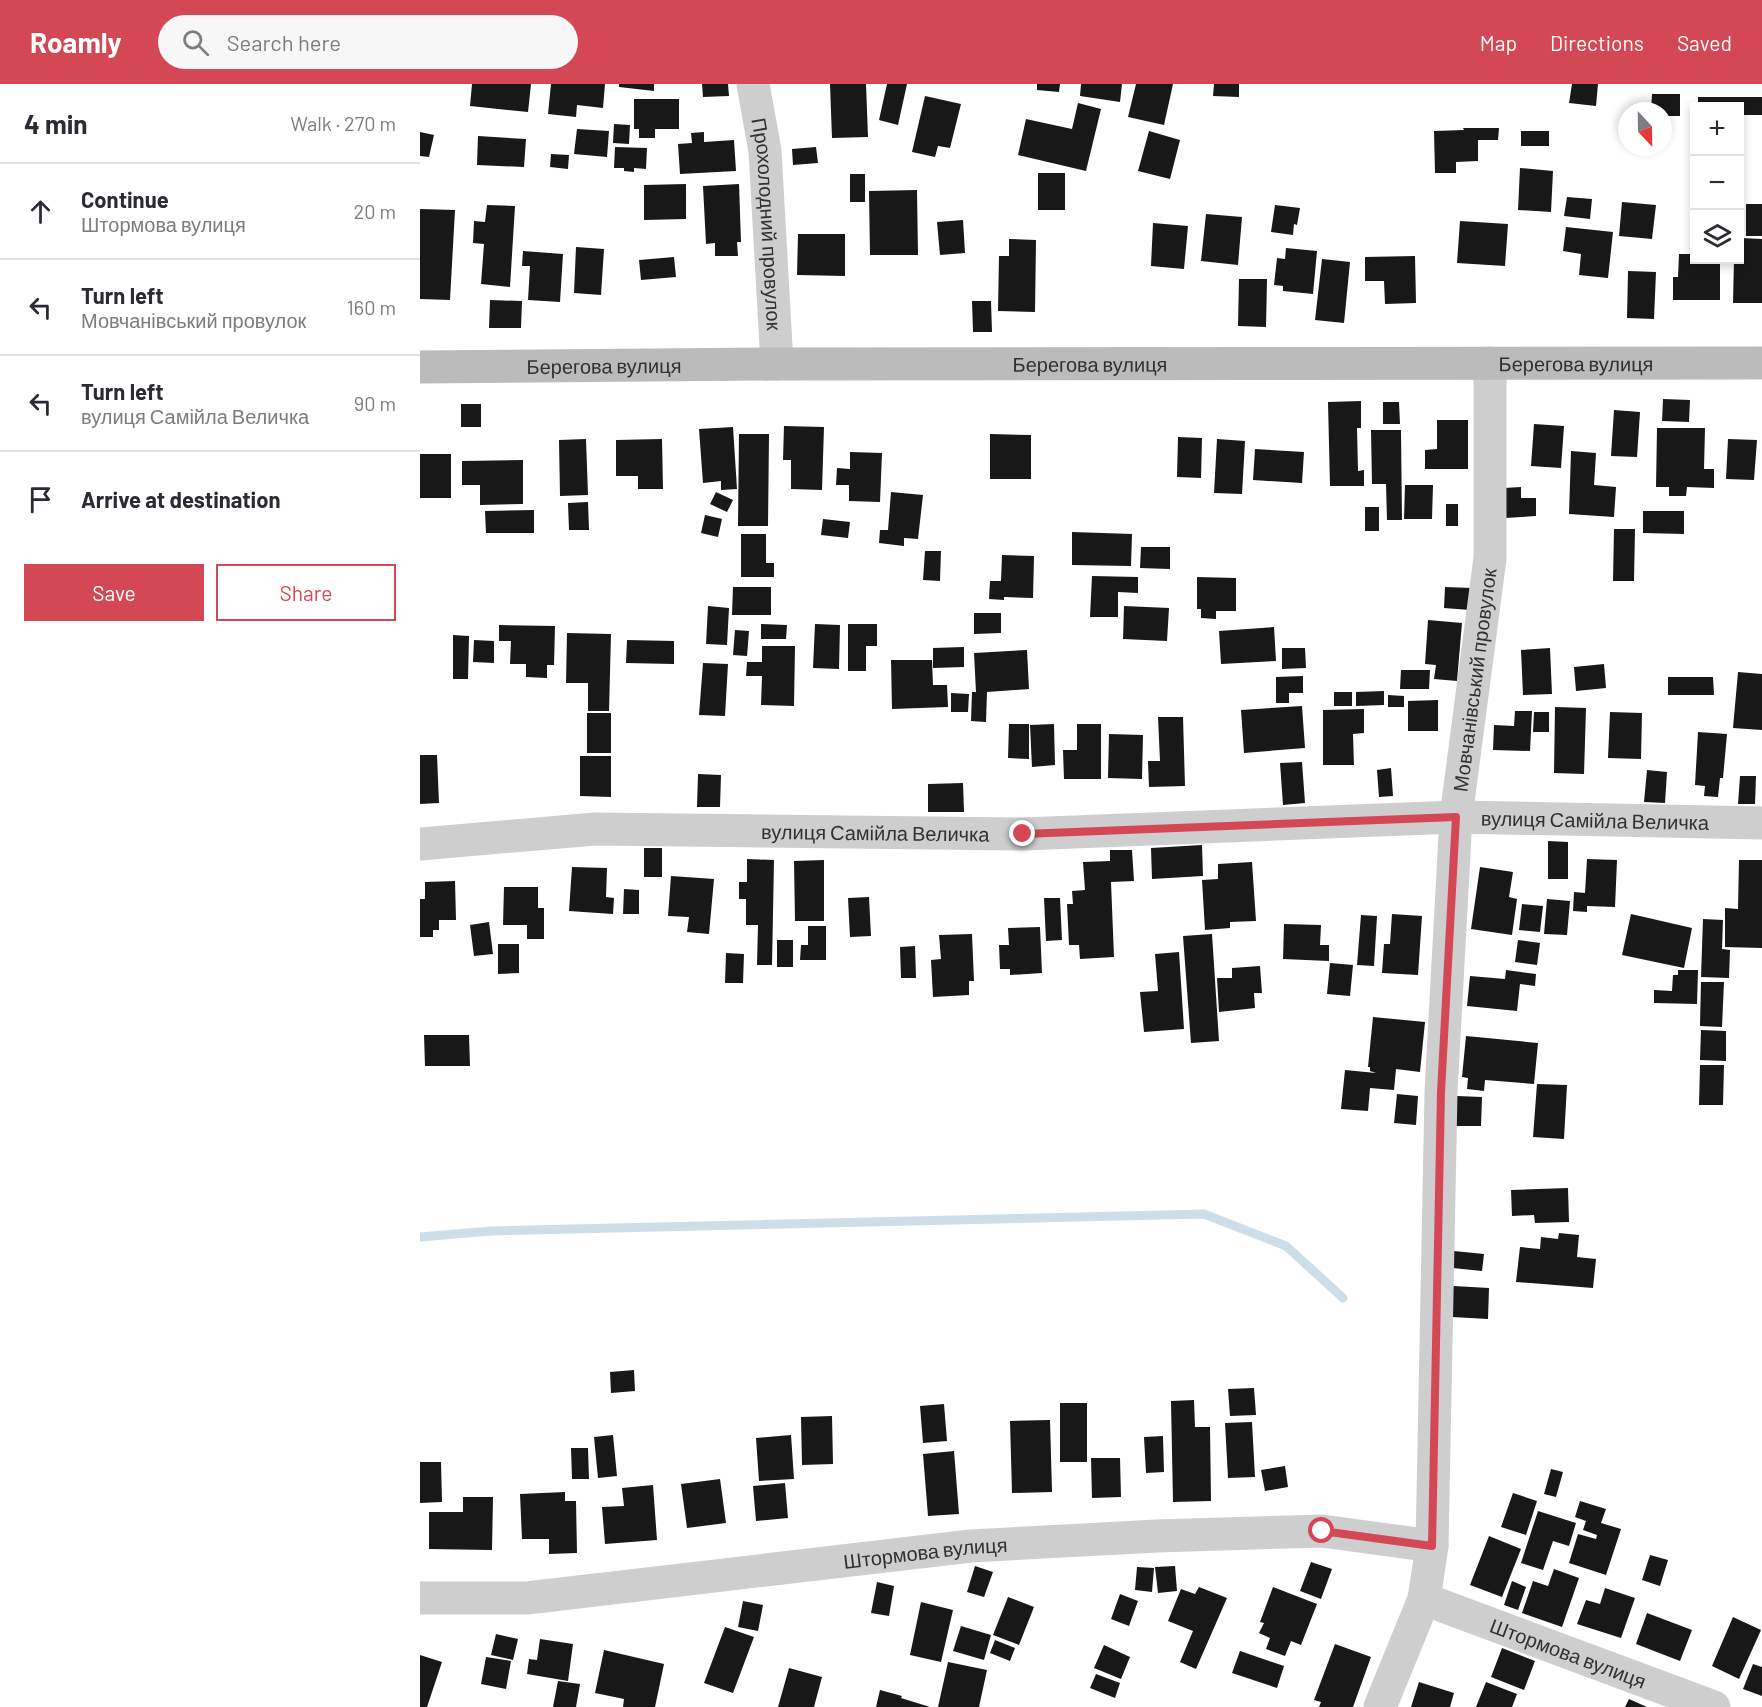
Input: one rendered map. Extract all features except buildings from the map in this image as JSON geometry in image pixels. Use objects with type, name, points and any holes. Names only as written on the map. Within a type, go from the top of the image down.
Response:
[{"type":"street","name":"Прохолодний провулок","points":[[753,84],[765,151],[777,364]]},
{"type":"street","name":"Мовчанівський провулок","points":[[1380,1707],[1424,1599],[1432,1546],[1441,1092],[1456,817],[1490,558],[1490,363]]},
{"type":"street","name":"Берегова вулиця","points":[[420,367],[777,364],[1762,363]]},
{"type":"street","name":"вулиця Самійла Величка","points":[[420,844],[595,829],[1023,834],[1456,817],[1762,823]]},
{"type":"street","name":"Штормова вулиця","points":[[420,1598],[526,1598],[970,1546],[1156,1536],[1322,1531],[1432,1546]]},
{"type":"street","name":"Штормова вулиця","points":[[1424,1599],[1714,1707]]},
{"type":"waterway","points":[[420,1237],[491,1231],[1204,1214],[1286,1246],[1343,1298]]},
{"type":"route","points":[[1023,834],[1456,817],[1441,1092],[1432,1546],[1322,1531]]}]
